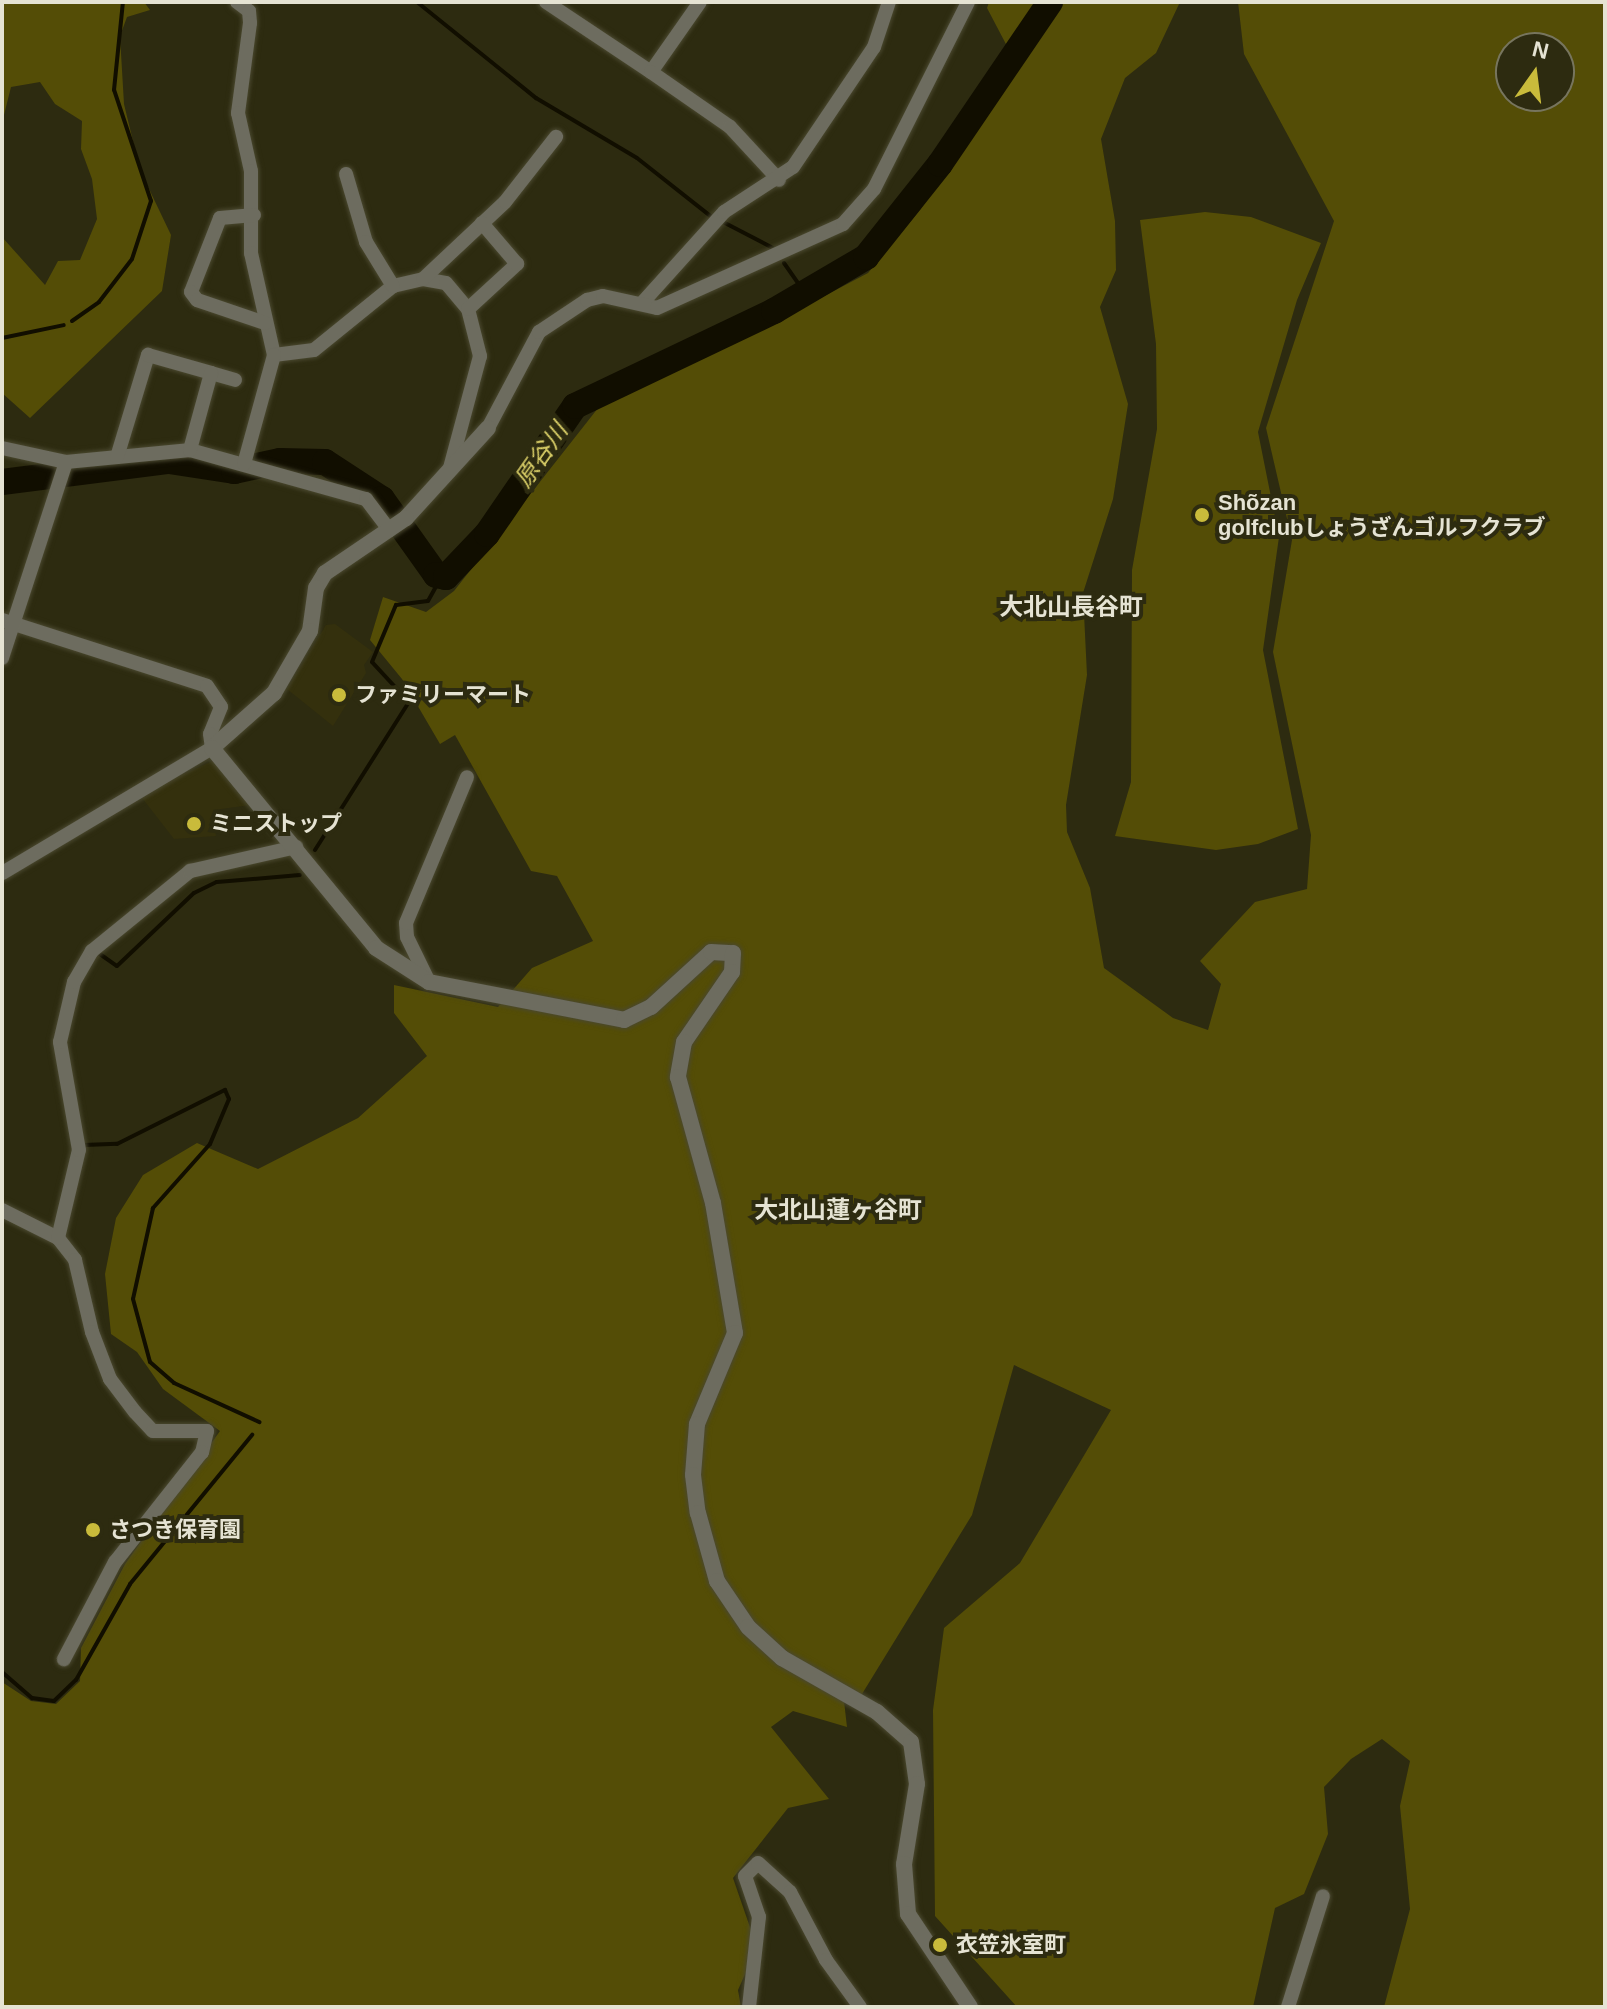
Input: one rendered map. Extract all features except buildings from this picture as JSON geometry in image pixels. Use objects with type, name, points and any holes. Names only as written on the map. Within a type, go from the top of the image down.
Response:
[{"type":"street","points":[[237,2],[249,11],[238,113],[254,215],[251,253],[274,355],[244,464]]},
{"type":"street","points":[[546,2],[730,127],[779,180]]},
{"type":"street","points":[[651,72],[700,2]]},
{"type":"street","points":[[643,302],[724,212],[779,180],[874,47],[889,2]]},
{"type":"street","points":[[2,873],[212,748],[274,693],[310,631],[316,588],[325,573],[406,518],[449,474],[488,428],[539,332],[587,300],[603,296],[643,302],[657,308],[843,224],[874,189],[968,2]]},
{"type":"street","points":[[423,279],[482,223],[556,137]]},
{"type":"street","points":[[346,174],[366,242],[393,286]]},
{"type":"street","points":[[254,215],[220,218],[191,292],[197,300],[265,323]]},
{"type":"street","points":[[468,309],[517,264],[482,223]]},
{"type":"street","points":[[274,355],[314,350],[393,286],[423,279],[446,283],[468,309],[480,356],[449,474]]},
{"type":"street","points":[[117,457],[148,355],[235,380]]},
{"type":"street","points":[[190,450],[211,373]]},
{"type":"street","points":[[3,450],[66,462],[190,450],[244,464],[249,470],[366,499],[389,529]]},
{"type":"street","points":[[2,658],[8,622],[66,462]]},
{"type":"street","points":[[8,622],[207,686],[221,707],[210,734],[212,748],[376,948],[429,982],[624,1020],[651,1007],[711,952],[733,953],[732,972],[684,1042],[678,1077],[713,1203],[735,1333],[697,1424],[693,1475],[698,1513],[717,1581],[748,1627],[782,1658],[877,1712],[911,1742],[917,1784],[904,1864],[908,1914],[970,2007]]},
{"type":"street","points":[[429,982],[407,937],[406,923],[467,777]]},
{"type":"street","points":[[58,1238],[79,1150],[60,1062],[62,1027],[74,982],[92,951],[190,871],[296,847]]},
{"type":"street","points":[[2,1210],[58,1238],[75,1260],[92,1332],[110,1379],[153,1431],[207,1431],[202,1452],[115,1562],[64,1659]]},
{"type":"street","points":[[749,2007],[759,1917],[745,1876],[758,1863],[790,1892],[826,1960],[860,2007]]},
{"type":"street","points":[[1288,2007],[1323,1896]]},
{"type":"shaded area","points":[[2,2],[144,2],[150,10],[127,17],[120,36],[124,104],[140,170],[171,235],[162,291],[30,418],[2,393],[2,237],[45,285],[58,261],[80,260],[97,219],[92,179],[81,149],[82,121],[55,104],[40,82],[11,87],[2,123]]},
{"type":"shaded area","points":[[989,2],[1180,2],[1156,53],[1125,78],[1101,139],[1115,221],[1116,270],[1100,307],[1128,404],[1113,499],[1083,593],[1087,675],[1066,805],[1067,832],[1090,888],[1104,968],[1173,1018],[1208,1030],[1221,984],[1200,961],[1255,902],[1307,889],[1311,835],[1273,652],[1292,540],[1266,428],[1334,221],[1244,54],[1238,2],[1605,2],[1605,2007],[1384,2007],[1410,1909],[1400,1806],[1410,1761],[1382,1739],[1351,1759],[1324,1787],[1328,1834],[1304,1894],[1275,1908],[1253,2007],[1017,2007],[935,1916],[933,1710],[944,1628],[1020,1563],[1111,1410],[1014,1365],[972,1515],[862,1694],[844,1701],[847,1727],[793,1711],[771,1727],[829,1799],[788,1808],[733,1878],[752,1933],[750,1963],[738,1990],[741,2007],[2,2007],[2,1682],[31,1701],[56,1704],[80,1681],[81,1648],[125,1564],[220,1431],[163,1389],[137,1352],[111,1334],[105,1274],[116,1218],[143,1175],[197,1143],[258,1169],[358,1118],[427,1056],[394,1013],[394,985],[498,1007],[532,968],[593,941],[557,876],[531,871],[455,735],[440,744],[402,679],[370,640],[383,597],[426,612],[454,591],[602,403],[729,346],[868,273],[920,210],[1018,67],[987,8]]},
{"type":"shaded area","points":[[1205,212],[1251,217],[1321,243],[1297,300],[1258,432],[1279,537],[1263,650],[1298,829],[1258,844],[1216,850],[1115,836],[1131,782],[1132,570],[1157,429],[1156,344],[1140,220]]},
{"type":"shaded area","points":[[335,624],[373,652],[364,665],[366,673],[333,726],[287,689],[326,625]]},
{"type":"shaded area","points":[[213,761],[250,805],[214,810],[216,836],[174,839],[139,794]]},
{"type":"waterway","points":[[72,321],[99,302],[132,259],[151,201],[114,90],[123,2]]},
{"type":"waterway","points":[[417,2],[536,98],[637,158],[713,218]]},
{"type":"waterway","name":"原谷川","points":[[2,482],[169,461],[234,471],[280,461],[325,462],[382,499],[436,575],[446,577],[487,534],[575,406],[774,311],[866,257],[940,164],[1050,2]]},
{"type":"waterway","points":[[725,223],[773,248]]},
{"type":"waterway","points":[[784,263],[805,293]]},
{"type":"waterway","points":[[2,338],[64,325]]},
{"type":"waterway","points":[[315,850],[409,702],[372,662],[396,605],[428,601],[441,578]]},
{"type":"waterway","points":[[97,952],[117,966],[194,893],[217,882],[300,875]]},
{"type":"waterway","points":[[84,1145],[117,1144],[225,1090],[229,1099],[210,1144],[153,1208],[133,1299],[150,1362],[174,1383],[259,1422]]},
{"type":"waterway","points":[[2,1672],[32,1698],[54,1701],[76,1680],[130,1584],[252,1435]]},
{"type":"place","name":"Shõzan golfclubしょうざんゴルフクラブ","points":[[1202,515]]},
{"type":"place","name":"ファミリーマート","points":[[339,695]]},
{"type":"place","name":"ミニストップ","points":[[194,824]]},
{"type":"place","name":"さつき保育園","points":[[93,1530]]},
{"type":"place","name":"衣笠氷室町","points":[[940,1945]]},
{"type":"district","name":"大北山長谷町","points":[[1071,607]]},
{"type":"district","name":"大北山蓮ヶ谷町","points":[[838,1210]]}]
